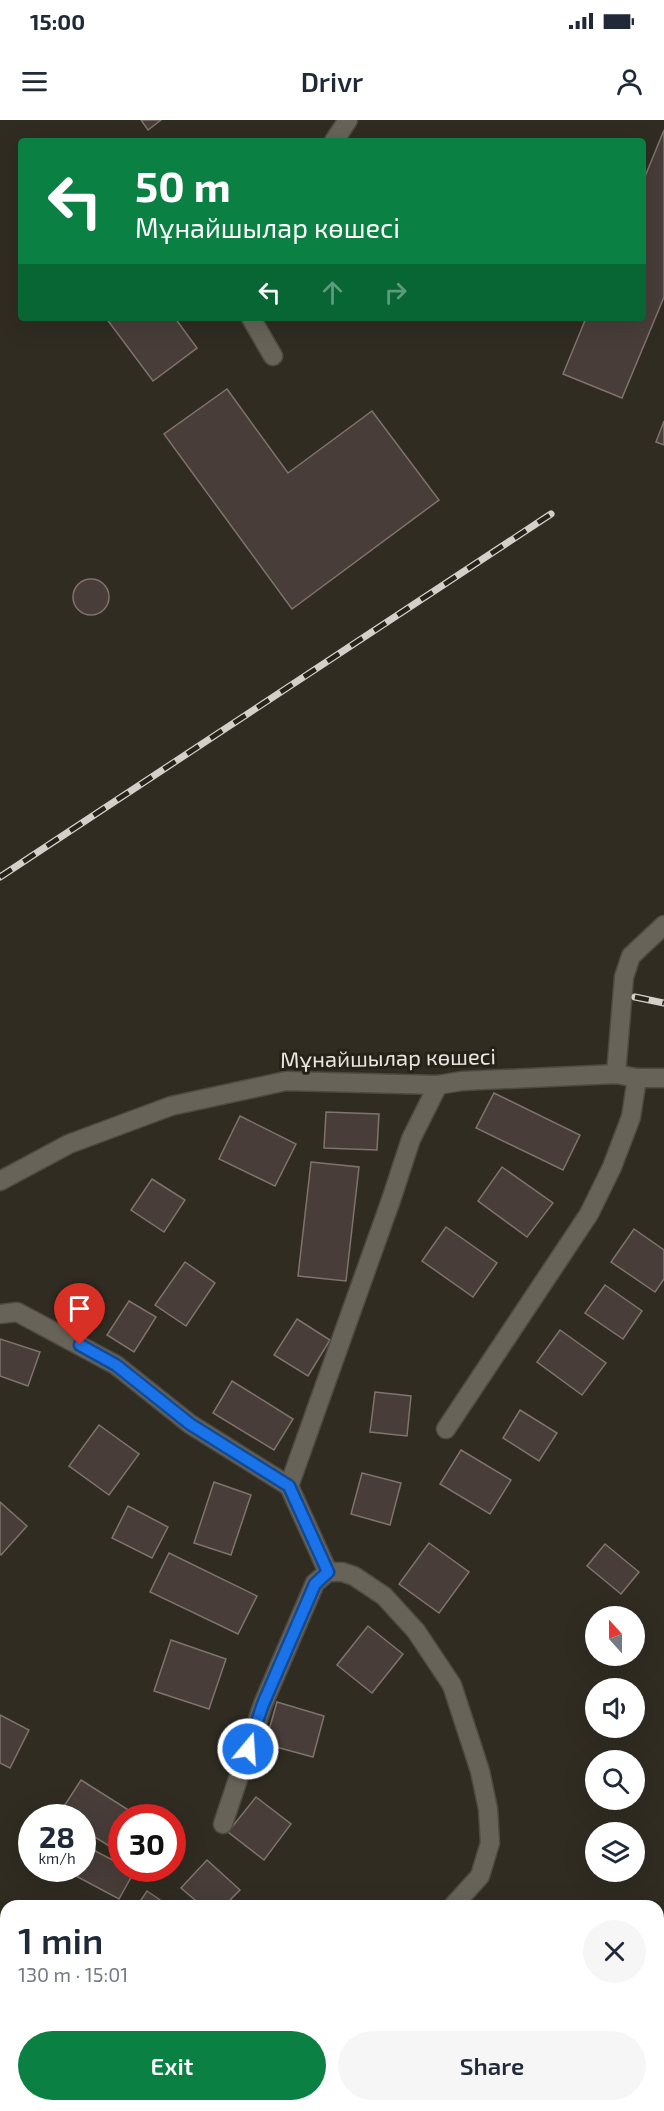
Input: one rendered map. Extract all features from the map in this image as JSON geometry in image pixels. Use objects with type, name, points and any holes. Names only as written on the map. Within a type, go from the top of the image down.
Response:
[{"type":"street","points":[[336,138],[348,120]]},
{"type":"street","points":[[253,321],[273,356]]},
{"type":"street","points":[[616,1074],[624,978],[632,956],[664,925]]},
{"type":"street","name":"Мұнайшылар көшесі","points":[[0,1181],[69,1144],[171,1107],[286,1081],[438,1085],[462,1081],[616,1074],[636,1078],[664,1078]]},
{"type":"street","points":[[446,1429],[589,1214],[612,1167],[631,1117],[636,1078]]},
{"type":"street","points":[[289,1486],[411,1139],[438,1085]]},
{"type":"street","points":[[0,1314],[16,1312],[116,1365],[190,1424],[289,1486],[328,1572]]},
{"type":"street","points":[[223,1824],[263,1704],[315,1584],[328,1572],[342,1572],[354,1576],[384,1596],[416,1631],[452,1685],[480,1771],[488,1809],[490,1844],[480,1876],[458,1900]]},
{"type":"building","points":[[141,120],[161,120],[148,130]]},
{"type":"building","points":[[664,130],[664,297],[622,398],[563,374],[585,321],[646,321],[646,174]]},
{"type":"building","points":[[108,321],[177,321],[197,348],[153,381]]},
{"type":"building","points":[[227,389],[288,473],[372,411],[439,500],[292,609],[164,434]]},
{"type":"building","points":[[664,421],[664,445],[656,442]]},
{"type":"building","points":[[91,579],[104,584],[109,597],[104,610],[91,615],[78,610],[73,597],[78,584]]},
{"type":"building","points":[[494,1093],[580,1135],[563,1170],[476,1128]]},
{"type":"building","points":[[326,1112],[379,1114],[377,1150],[324,1148]]},
{"type":"building","points":[[240,1116],[296,1144],[275,1186],[219,1159]]},
{"type":"building","points":[[311,1162],[359,1167],[346,1281],[298,1276]]},
{"type":"building","points":[[502,1167],[553,1203],[527,1237],[478,1201]]},
{"type":"building","points":[[152,1179],[185,1200],[164,1232],[131,1210]]},
{"type":"building","points":[[446,1227],[497,1263],[473,1297],[422,1261]]},
{"type":"building","points":[[634,1229],[664,1250],[664,1279],[655,1292],[611,1262]]},
{"type":"building","points":[[185,1262],[215,1283],[186,1326],[155,1305]]},
{"type":"building","points":[[605,1285],[642,1311],[623,1339],[585,1313]]},
{"type":"building","points":[[129,1301],[156,1317],[134,1352],[107,1335]]},
{"type":"building","points":[[297,1319],[330,1340],[308,1376],[274,1355]]},
{"type":"building","points":[[560,1330],[606,1363],[582,1395],[537,1362]]},
{"type":"building","points":[[0,1339],[40,1352],[28,1386],[0,1376]]},
{"type":"building","points":[[232,1381],[293,1419],[274,1450],[213,1413]]},
{"type":"building","points":[[375,1392],[411,1396],[407,1436],[370,1432]]},
{"type":"building","points":[[520,1410],[557,1433],[539,1461],[503,1438]]},
{"type":"building","points":[[99,1425],[139,1454],[109,1495],[69,1466]]},
{"type":"building","points":[[461,1450],[511,1480],[490,1514],[440,1484]]},
{"type":"building","points":[[362,1473],[401,1483],[390,1525],[351,1514]]},
{"type":"building","points":[[214,1482],[251,1495],[231,1555],[194,1543]]},
{"type":"building","points":[[0,1502],[27,1526],[1,1555],[0,1554]]},
{"type":"building","points":[[128,1506],[168,1527],[152,1558],[112,1538]]},
{"type":"building","points":[[429,1543],[469,1572],[439,1613],[399,1584]]},
{"type":"building","points":[[605,1544],[639,1572],[621,1594],[587,1566]]},
{"type":"building","points":[[169,1553],[257,1596],[238,1634],[150,1592]]},
{"type":"building","points":[[368,1626],[403,1654],[372,1693],[337,1665]]},
{"type":"building","points":[[171,1640],[226,1659],[209,1709],[154,1691]]},
{"type":"building","points":[[277,1702],[324,1716],[313,1757],[265,1744]]},
{"type":"building","points":[[0,1715],[29,1730],[10,1768],[0,1763]]},
{"type":"building","points":[[81,1780],[119,1804],[108,1804],[108,1845],[96,1838],[96,1804],[65,1804]]},
{"type":"building","points":[[256,1797],[291,1824],[264,1860],[228,1832]]},
{"type":"building","points":[[96,1851],[108,1858],[108,1882],[128,1882],[119,1899],[87,1882],[96,1882]]},
{"type":"building","points":[[207,1860],[240,1890],[230,1900],[195,1900],[181,1888]]},
{"type":"building","points":[[147,1891],[160,1900],[141,1900]]},
{"type":"railway","points":[[0,877],[551,514]]},
{"type":"railway","points":[[635,997],[664,1003]]},
{"type":"route","points":[[80,1345],[116,1365],[190,1424],[289,1486],[328,1572],[315,1584],[263,1704],[248,1749]]}]
